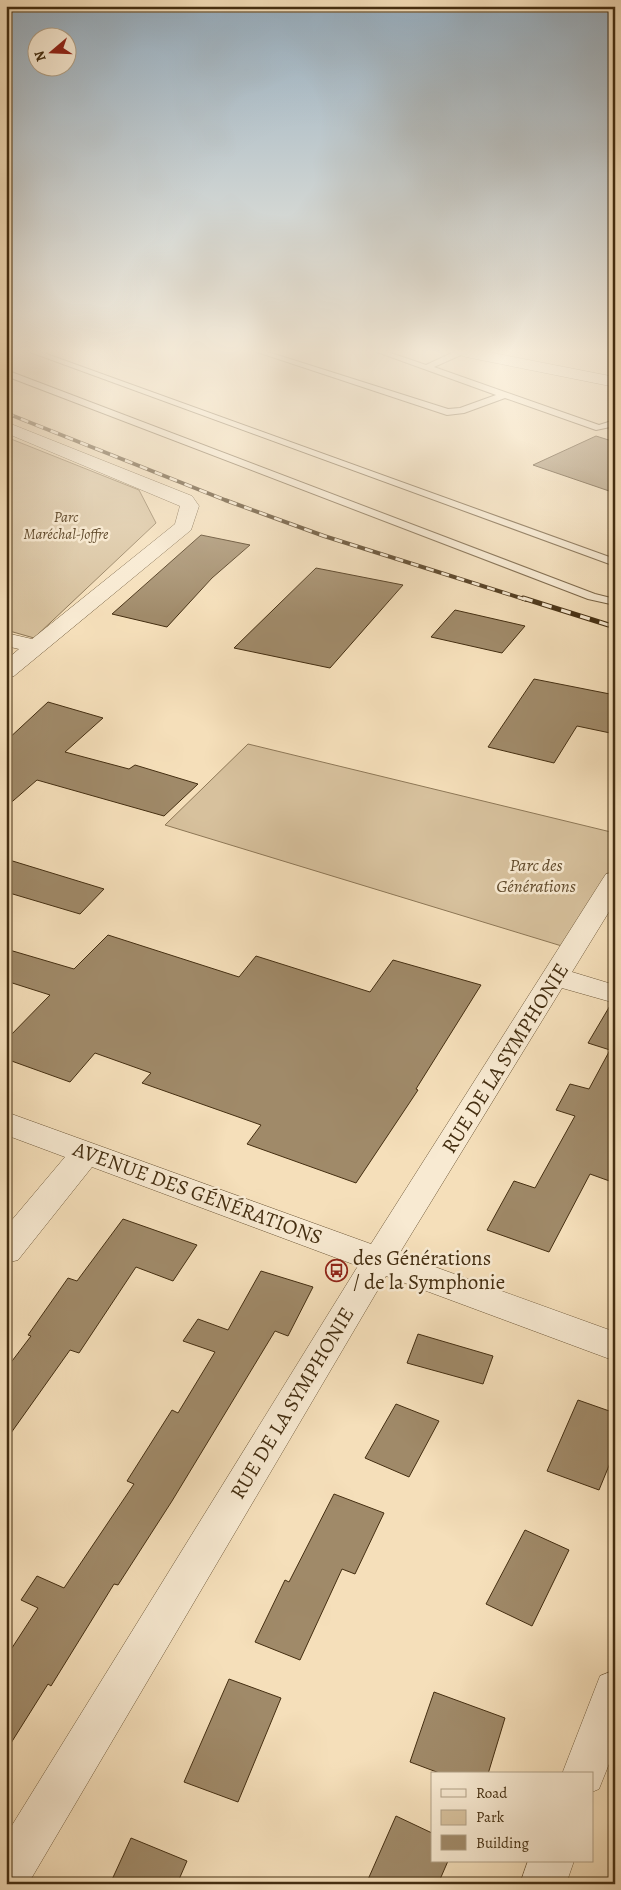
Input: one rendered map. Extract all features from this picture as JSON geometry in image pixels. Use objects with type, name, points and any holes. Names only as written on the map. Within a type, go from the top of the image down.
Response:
[{"type":"street","points":[[6,670],[184,526],[190,506],[185,500],[38,440]]},
{"type":"street","points":[[6,639],[36,647]]},
{"type":"street","name":"RUE DE LA SYMPHONIE","points":[[6,1878],[379,1259],[615,880]]},
{"type":"street","points":[[556,977],[615,994]]},
{"type":"street","name":"AVENUE DES GÉNÉRATIONS","points":[[6,1123],[615,1347]]},
{"type":"street","points":[[6,1251],[86,1152]]},
{"type":"street","points":[[585,1772],[615,1690]]},
{"type":"street","points":[[543,1884],[551,1862]]},
{"type":"lane","points":[[182,440],[592,597],[615,602]]},
{"type":"lane","points":[[277,440],[615,563]]},
{"type":"green space","name":"Parc Maréchal-Joffre","points":[[6,440],[14,440],[139,490],[156,523],[34,638],[6,630]]},
{"type":"green space","name":"Parc des Générations","points":[[248,744],[615,833],[615,863],[565,947],[165,825]]},
{"type":"building","points":[[587,440],[615,442],[615,493],[533,465]]},
{"type":"building","points":[[201,535],[250,545],[212,578],[167,627],[112,614]]},
{"type":"building","points":[[316,568],[403,585],[330,668],[234,648]]},
{"type":"building","points":[[455,610],[525,626],[502,653],[431,637]]},
{"type":"building","points":[[534,679],[615,695],[615,734],[577,726],[554,763],[488,747]]},
{"type":"building","points":[[48,702],[103,718],[65,752],[129,769],[135,765],[198,784],[164,816],[37,780],[6,807],[6,741]]},
{"type":"building","points":[[6,859],[104,889],[80,914],[6,892]]},
{"type":"building","points":[[108,935],[239,977],[256,956],[370,992],[393,960],[481,985],[416,1089],[418,1090],[356,1183],[247,1144],[261,1125],[142,1083],[151,1073],[95,1053],[70,1082],[6,1059],[6,1040],[50,995],[6,981],[6,949],[74,969]]},
{"type":"building","points":[[611,1004],[615,1005],[615,1183],[590,1174],[549,1252],[487,1230],[514,1181],[535,1188],[575,1116],[556,1110],[570,1084],[589,1089],[610,1050],[588,1043]]},
{"type":"building","points":[[123,1219],[197,1245],[173,1281],[136,1267],[79,1353],[70,1350],[6,1440],[6,1369],[31,1336],[28,1335],[68,1278],[77,1281]]},
{"type":"building","points":[[261,1271],[313,1287],[288,1336],[275,1331],[172,1501],[118,1585],[114,1584],[51,1686],[48,1684],[6,1751],[6,1657],[38,1608],[21,1600],[37,1576],[64,1588],[134,1484],[127,1481],[172,1410],[178,1413],[215,1352],[183,1341],[198,1319],[228,1330]]},
{"type":"building","points":[[418,1334],[493,1356],[483,1384],[407,1363]]},
{"type":"building","points":[[578,1400],[615,1413],[615,1451],[599,1490],[547,1471]]},
{"type":"building","points":[[396,1404],[439,1421],[409,1477],[365,1458]]},
{"type":"building","points":[[334,1494],[384,1513],[355,1574],[342,1569],[300,1660],[255,1642],[285,1580],[289,1582]]},
{"type":"building","points":[[525,1530],[569,1550],[532,1626],[486,1604]]},
{"type":"building","points":[[229,1679],[281,1698],[238,1802],[184,1782]]},
{"type":"building","points":[[434,1692],[505,1718],[489,1772],[437,1772],[410,1762]]},
{"type":"building","points":[[396,1816],[431,1833],[431,1862],[448,1862],[438,1884],[366,1884]]},
{"type":"building","points":[[131,1838],[187,1861],[177,1884],[110,1884]]},
{"type":"railway","points":[[74,440],[225,500],[324,536],[527,600]]},
{"type":"railway","points":[[523,598],[615,627]]},
{"type":"place","name":"des Générations / de la Symphonie","points":[[337,1270]]}]
